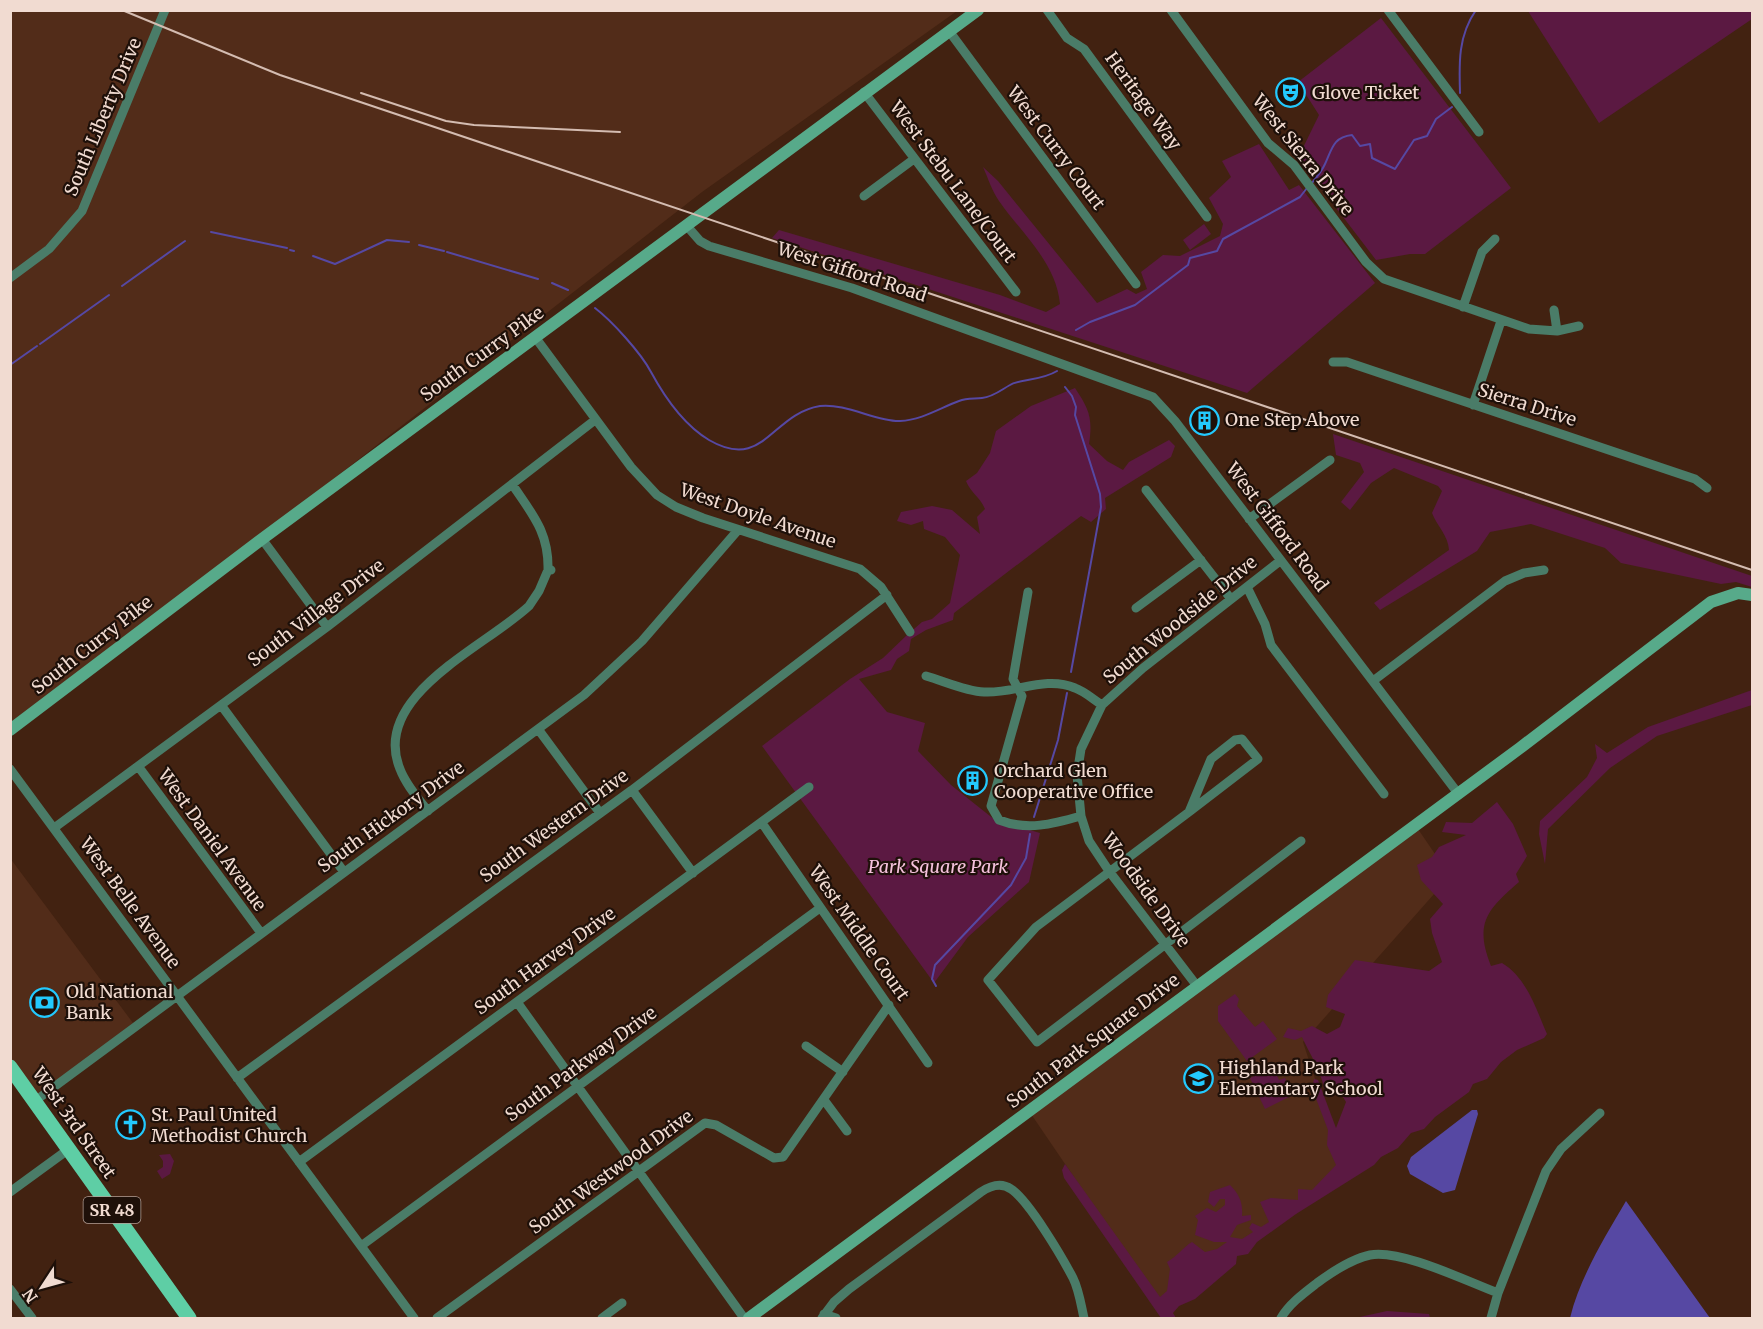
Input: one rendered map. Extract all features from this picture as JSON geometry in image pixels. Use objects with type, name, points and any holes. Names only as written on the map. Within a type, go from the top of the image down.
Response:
[{"type":"main road","name":"West 3rd Street","points":[[10,1067],[189,1318]]},
{"type":"street","name":"South Liberty Drive","points":[[10,279],[49,249],[82,211],[165,10]]},
{"type":"street","name":"South Curry Pike","points":[[10,730],[262,539],[978,10]]},
{"type":"street","name":"Heritage Way","points":[[1047,10],[1067,38],[1084,50],[1207,217]]},
{"type":"street","name":"West Sierra Drive","points":[[1171,10],[1268,143],[1294,165],[1366,262],[1384,279],[1529,329],[1557,331],[1579,326]]},
{"type":"street","points":[[1388,10],[1479,132]]},
{"type":"street","name":"West Curry Court","points":[[949,32],[1136,284]]},
{"type":"street","name":"West Stebu Lane/Court","points":[[864,92],[1016,292]]},
{"type":"street","points":[[864,196],[915,159]]},
{"type":"street","name":"West Gifford Road","points":[[686,225],[700,241],[709,246],[852,288],[1154,397],[1457,792]]},
{"type":"street","points":[[1463,308],[1482,252],[1495,239]]},
{"type":"street","points":[[1554,310],[1557,331]]},
{"type":"street","points":[[1473,405],[1501,321]]},
{"type":"street","name":"West Doyle Avenue","points":[[535,337],[640,479],[657,495],[676,507],[738,530],[849,564],[868,574],[887,595],[910,632]]},
{"type":"street","name":"Sierra Drive","points":[[1333,363],[1347,362],[1695,479],[1707,488]]},
{"type":"street","name":"South Village Drive","points":[[54,828],[327,627],[595,420]]},
{"type":"street","points":[[1249,519],[1330,459]]},
{"type":"street","points":[[428,811],[400,769],[394,735],[400,718],[412,698],[529,606],[540,591],[549,570],[546,540],[538,523],[512,484]]},
{"type":"street","points":[[1146,490],[1231,599]]},
{"type":"street","name":"South Hickory Drive","points":[[35,1101],[588,691],[632,652],[738,530]]},
{"type":"street","points":[[262,539],[327,627]]},
{"type":"street","points":[[1136,608],[1200,560]]},
{"type":"street","name":"South Woodside Drive","points":[[1102,705],[1143,668],[1280,561]]},
{"type":"street","points":[[1373,681],[1505,581],[1524,573],[1544,570]]},
{"type":"street","points":[[1247,587],[1265,624],[1271,645],[1384,794]]},
{"type":"street","points":[[1028,592],[1013,679],[1022,696],[991,806],[999,820],[1024,826],[1043,826],[1081,816]]},
{"type":"street","points":[[1457,792],[1520,748],[1711,602],[1738,593],[1752,595]]},
{"type":"street","name":"South Western Drive","points":[[237,1078],[632,790],[887,595]]},
{"type":"street","points":[[926,676],[982,692],[1018,690],[1043,683],[1061,683],[1076,688],[1102,705]]},
{"type":"street","points":[[221,705],[344,872]]},
{"type":"street","name":"Woodside Drive","points":[[1102,705],[1081,749],[1077,775],[1081,816],[1089,841],[1109,871],[1197,986]]},
{"type":"street","points":[[538,729],[600,813]]},
{"type":"street","points":[[1189,812],[1211,759],[1235,740],[1242,739],[1258,759],[1189,812],[1036,927],[988,980],[1037,1042],[1300,841]]},
{"type":"street","name":"West Daniel Avenue","points":[[138,766],[261,933]]},
{"type":"street","name":"West Belle Avenue","points":[[10,769],[414,1318]]},
{"type":"street","name":"South Harvey Drive","points":[[299,1162],[809,787]]},
{"type":"street","points":[[632,790],[693,873]]},
{"type":"street","name":"South Park Square Drive","points":[[747,1318],[1457,792]]},
{"type":"street","name":"West Middle Court","points":[[762,823],[928,1063]]},
{"type":"street","name":"South Parkway Drive","points":[[361,1246],[820,908]]},
{"type":"street","points":[[517,1002],[747,1318]]},
{"type":"street","name":"South Westwood Drive","points":[[437,1318],[702,1125],[709,1122],[774,1158],[780,1159],[786,1155],[889,1005]]},
{"type":"street","points":[[806,1046],[843,1072]]},
{"type":"street","points":[[824,1100],[847,1131]]},
{"type":"street","points":[[1491,1318],[1498,1293],[1546,1171],[1561,1149],[1600,1113]]},
{"type":"street","points":[[10,1192],[69,1149]]},
{"type":"street","points":[[823,1316],[849,1289],[989,1186],[1001,1185],[1011,1189],[1025,1204],[1074,1279],[1084,1318]]},
{"type":"street","points":[[1281,1318],[1295,1300],[1320,1281],[1341,1267],[1370,1255],[1400,1257],[1498,1293]]},
{"type":"street","points":[[10,1289],[32,1318]]},
{"type":"street","points":[[602,1318],[622,1303]]},
{"type":"street","points":[[823,1316],[837,1318]]},
{"type":"shaded area","points":[[11,11],[957,11],[702,192],[11,730]]},
{"type":"shaded area","name":"Highland Park Elementary School","points":[[1418,829],[1450,876],[1303,1042],[1344,1168],[1159,1302],[1031,1114]]},
{"type":"shaded area","points":[[10,858],[133,1023],[38,1097],[11,1060]]},
{"type":"shaded area","points":[[1472,1110],[1477,1110],[1478,1114],[1455,1190],[1443,1193],[1410,1174],[1407,1166],[1411,1157]]},
{"type":"shaded area","points":[[1626,1201],[1710,1318],[1570,1318],[1587,1272]]},
{"type":"green space","points":[[1752,10],[1752,19],[1599,123],[1528,11]]},
{"type":"green space","points":[[1381,18],[1511,188],[1425,254],[1410,254],[1376,260],[1298,158],[1319,115],[1298,82]]},
{"type":"green space","points":[[1259,144],[1289,190],[1299,185],[1375,283],[1247,393],[772,238],[779,230],[1000,295],[1046,312],[1060,304],[1052,275],[1037,249],[997,197],[983,167],[998,181],[1097,303],[1127,289],[1136,294],[1147,289],[1141,272],[1163,255],[1180,256],[1220,236],[1223,224],[1209,198],[1231,177],[1222,161]]},
{"type":"green space","points":[[1204,224],[1211,234],[1190,250],[1183,240]]},
{"type":"green space","name":"Park Square Park","points":[[1075,388],[1089,414],[1089,444],[1107,461],[1123,470],[1129,462],[1169,440],[1175,446],[1171,457],[1105,498],[1106,509],[1091,522],[1081,516],[954,613],[953,620],[926,630],[911,639],[909,651],[897,659],[891,670],[859,679],[887,712],[925,723],[918,751],[951,785],[995,820],[1040,833],[1029,882],[968,937],[934,983],[762,746],[850,679],[883,658],[922,622],[932,619],[950,603],[960,555],[945,537],[924,529],[923,521],[911,525],[897,521],[901,512],[932,506],[952,510],[980,534],[977,517],[985,509],[966,481],[977,473],[990,453],[996,431],[1031,406]]},
{"type":"green space","points":[[1333,434],[1752,576],[1752,587],[1736,582],[1721,584],[1621,563],[1605,548],[1531,524],[1490,532],[1477,551],[1380,610],[1374,603],[1449,550],[1447,540],[1432,513],[1442,491],[1438,486],[1394,468],[1371,483],[1350,510],[1341,502],[1364,472],[1360,463],[1336,455]]},
{"type":"green space","points":[[1752,690],[1752,705],[1657,736],[1610,768],[1548,829],[1545,864],[1539,834],[1540,821],[1587,777],[1597,758],[1595,744],[1607,753],[1648,727]]},
{"type":"green space","points":[[1497,802],[1513,824],[1527,856],[1516,874],[1519,882],[1499,901],[1487,918],[1484,928],[1486,951],[1491,966],[1502,963],[1511,969],[1524,985],[1547,1034],[1544,1038],[1517,1050],[1501,1062],[1487,1079],[1473,1084],[1469,1092],[1435,1117],[1424,1129],[1411,1133],[1398,1148],[1296,1214],[1257,1242],[1248,1254],[1237,1256],[1236,1264],[1195,1299],[1179,1306],[1173,1313],[1176,1318],[1161,1318],[1064,1178],[1062,1170],[1065,1164],[1160,1297],[1167,1291],[1170,1269],[1167,1262],[1186,1246],[1192,1242],[1205,1252],[1217,1249],[1227,1242],[1214,1242],[1195,1235],[1198,1220],[1195,1216],[1207,1208],[1216,1212],[1225,1205],[1225,1199],[1220,1199],[1214,1207],[1208,1202],[1210,1192],[1230,1185],[1236,1192],[1241,1202],[1242,1216],[1251,1215],[1251,1220],[1237,1225],[1230,1237],[1242,1239],[1253,1232],[1249,1228],[1252,1223],[1261,1227],[1269,1222],[1260,1202],[1271,1198],[1298,1200],[1298,1189],[1312,1190],[1336,1165],[1327,1145],[1328,1130],[1312,1088],[1314,1079],[1318,1080],[1336,1128],[1346,1102],[1337,1087],[1324,1089],[1318,1069],[1302,1037],[1295,1040],[1283,1037],[1288,1028],[1301,1031],[1312,1026],[1327,1034],[1340,1027],[1345,1014],[1326,1007],[1328,995],[1355,960],[1429,971],[1442,962],[1432,933],[1430,919],[1443,904],[1421,880],[1417,865],[1432,857],[1439,847],[1466,835],[1442,832],[1446,822],[1472,823]]},
{"type":"green space","points":[[1235,994],[1239,999],[1237,1006],[1255,1027],[1263,1021],[1277,1039],[1247,1061],[1218,1021],[1218,1006]]},
{"type":"green space","points":[[1273,1067],[1279,1080],[1285,1078],[1293,1095],[1265,1109],[1250,1078]]},
{"type":"green space","points":[[170,1154],[174,1161],[170,1174],[162,1179],[157,1171],[163,1167],[163,1161],[159,1155]]},
{"type":"green space","points":[[1387,1311],[1429,1314],[1430,1318],[1355,1318]]},
{"type":"waterway","points":[[1460,93],[1461,50],[1466,30],[1476,10]]},
{"type":"waterway","points":[[1311,184],[1322,169],[1334,145],[1346,136],[1352,135],[1360,146],[1370,144],[1372,158],[1395,169],[1414,140],[1427,136],[1436,119],[1452,107]]},
{"type":"waterway","points":[[1076,330],[1090,322],[1135,305],[1188,265],[1190,258],[1217,251],[1223,239],[1300,197],[1307,188]]},
{"type":"waterway","points":[[211,232],[287,248]]},
{"type":"waterway","points":[[313,256],[335,264],[387,240],[409,242]]},
{"type":"waterway","points":[[122,286],[185,241]]},
{"type":"waterway","points":[[419,245],[444,251]]},
{"type":"waterway","points":[[290,250],[294,251]]},
{"type":"waterway","points":[[447,252],[538,279]]},
{"type":"waterway","points":[[552,283],[568,290]]},
{"type":"waterway","points":[[40,344],[109,295]]},
{"type":"waterway","points":[[595,308],[633,347],[668,400],[683,418],[700,434],[728,448],[743,449],[755,445],[803,411],[820,406],[840,407],[891,421],[908,420],[962,400],[990,396],[1014,383],[1044,377],[1057,371]]},
{"type":"waterway","points":[[10,365],[37,346]]},
{"type":"waterway","points":[[1065,387],[1076,407],[1075,415],[1100,494],[1101,507],[1071,672]]},
{"type":"waterway","points":[[1034,817],[1058,740],[1067,693]]},
{"type":"waterway","points":[[936,986],[932,979],[935,965],[1011,885],[1026,858],[1030,834]]},
{"type":"railway","points":[[122,10],[280,75],[1752,570]]},
{"type":"railway","points":[[361,93],[446,121],[474,125],[620,132]]},
{"type":"place","name":"Glove Ticket","points":[[1291,93]]},
{"type":"place","name":"One Step Above","points":[[1204,420]]},
{"type":"place","name":"Orchard Glen Cooperative Office","points":[[973,781]]},
{"type":"place","name":"Old National Bank","points":[[45,1002]]},
{"type":"place","name":"Highland Park Elementary School","points":[[1198,1078]]},
{"type":"place","name":"St. Paul United Methodist Church","points":[[130,1125]]}]
